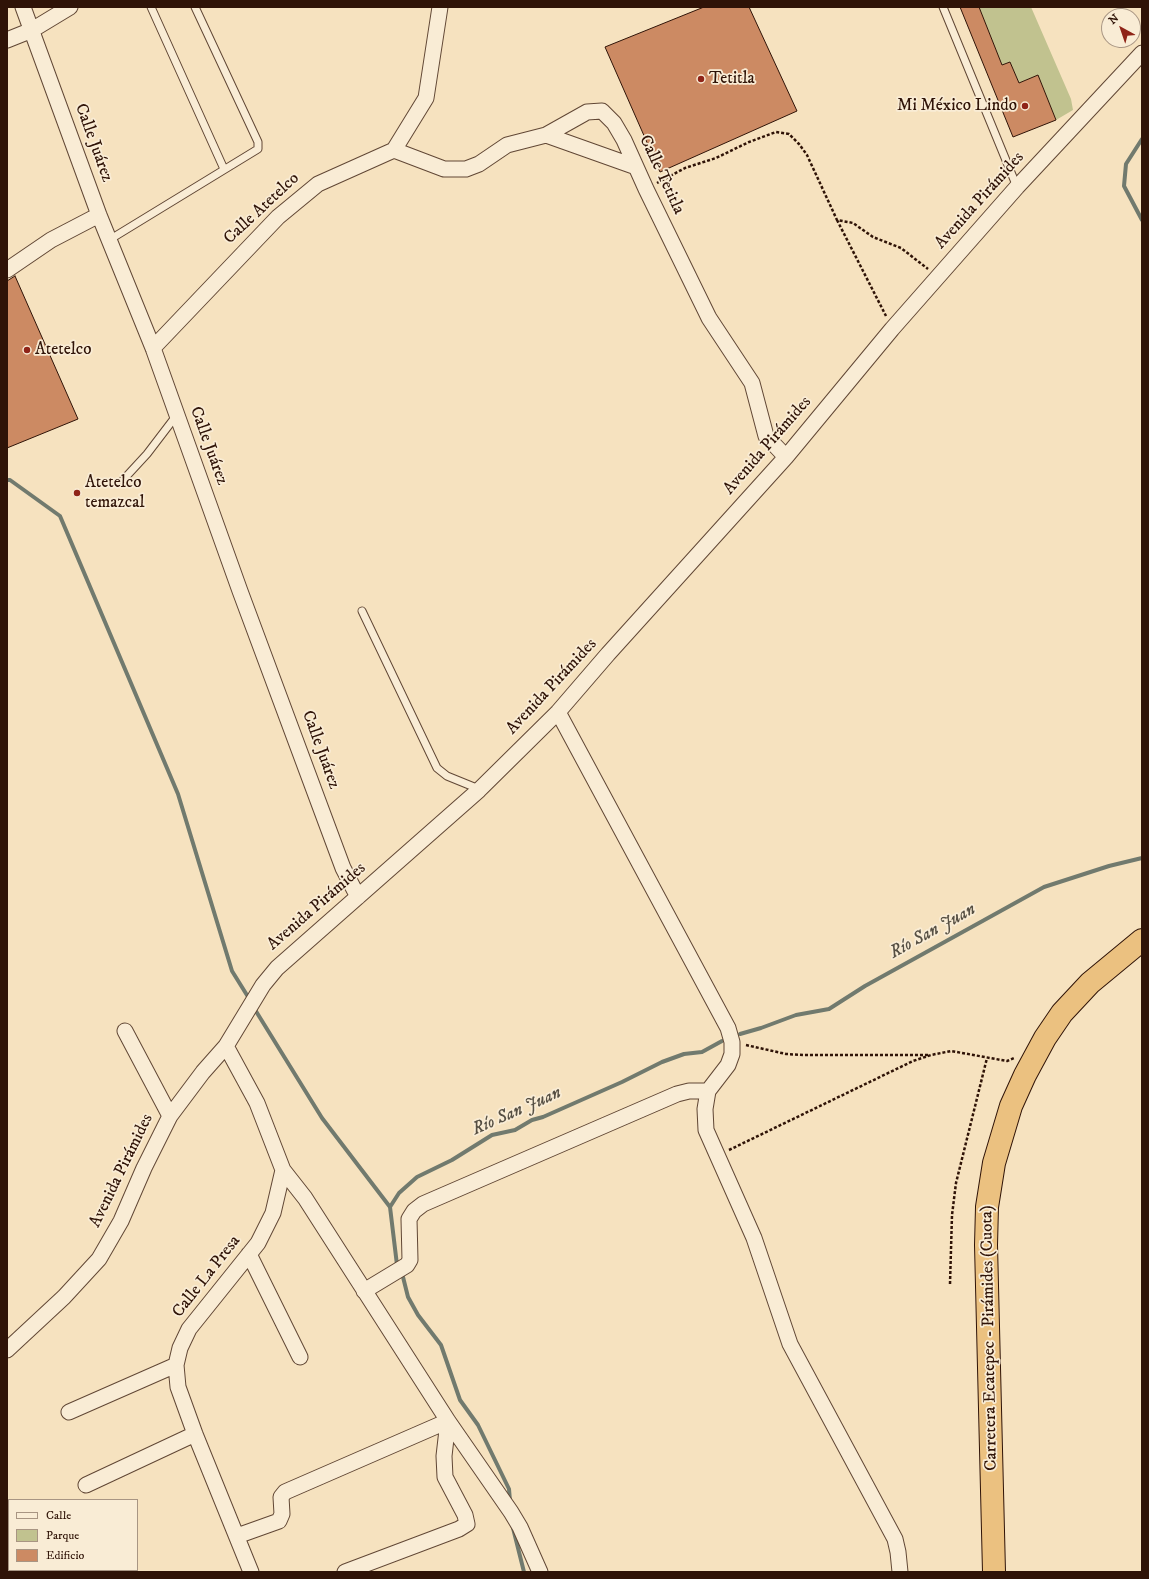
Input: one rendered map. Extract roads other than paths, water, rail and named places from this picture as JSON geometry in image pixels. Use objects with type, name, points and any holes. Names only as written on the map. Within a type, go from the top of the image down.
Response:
[{"type":"highway","name":"Carretera Ecatepec - Pirámides (Cuota)","points":[[994,1572],[986,1303],[987,1207],[994,1163],[1002,1133],[1018,1090],[1038,1050],[1053,1026],[1074,999],[1103,971],[1142,940]]},
{"type":"street","name":"Calle Juárez","points":[[23,7],[99,215],[153,348],[176,416],[341,861],[358,897]]},
{"type":"street","points":[[7,40],[32,30],[70,7]]},
{"type":"street","points":[[394,150],[426,98],[440,7]]},
{"type":"street","name":"Avenida Pirámides","points":[[7,1350],[64,1297],[99,1259],[120,1221],[170,1116],[203,1072],[226,1046],[263,985],[277,968],[479,790],[558,712],[613,648],[786,457],[938,276],[1017,187],[1142,53]]},
{"type":"street","name":"Calle Tetitla","points":[[394,150],[444,169],[455,170],[479,164],[507,145],[546,135],[587,112],[602,111],[614,123],[709,318],[752,383],[766,436],[786,457]]},
{"type":"street","points":[[546,135],[636,167]]},
{"type":"street","name":"Calle Atetelco","points":[[153,348],[278,217],[318,184],[394,150]]},
{"type":"street","points":[[7,270],[51,240],[99,215]]},
{"type":"street","points":[[558,712],[724,1017],[732,1042],[732,1054],[728,1065],[708,1092],[705,1109],[706,1130],[754,1238],[790,1344],[895,1539],[900,1572]]},
{"type":"street","points":[[125,1031],[170,1116]]},
{"type":"street","points":[[226,1046],[257,1103],[283,1170],[305,1198],[448,1421],[520,1527],[540,1572]]},
{"type":"street","points":[[364,1290],[407,1265],[410,1260],[409,1219],[414,1211],[423,1204],[677,1094],[689,1091],[708,1092]]},
{"type":"street","name":"Calle La Presa","points":[[251,1572],[195,1434],[178,1387],[176,1365],[180,1348],[189,1329],[258,1243],[273,1213],[283,1170]]},
{"type":"street","points":[[249,1254],[300,1357]]},
{"type":"street","points":[[69,1412],[176,1365]]},
{"type":"street","points":[[345,1572],[459,1529],[467,1524],[465,1515],[445,1477],[444,1456],[448,1421]]},
{"type":"street","points":[[237,1536],[279,1520],[282,1514],[281,1497],[285,1492],[448,1421]]},
{"type":"street","points":[[86,1485],[195,1434]]},
{"type":"lane","points":[[151,7],[224,169]]},
{"type":"lane","points":[[109,240],[224,169],[255,152],[259,146],[195,7]]},
{"type":"lane","points":[[943,7],[1017,187]]},
{"type":"lane","points":[[123,480],[147,454],[176,416]]},
{"type":"lane","points":[[362,611],[438,768],[447,776],[479,790]]},
{"type":"waterway","name":"Río San Juan","points":[[1142,139],[1126,164],[1124,186],[1142,220]]},
{"type":"waterway","points":[[7,480],[10,480],[60,516],[178,794],[232,971],[250,1000]]},
{"type":"waterway","name":"Río San Juan","points":[[740,1034],[796,1015],[829,1009],[865,986],[1044,887],[1109,866],[1142,858]]},
{"type":"waterway","points":[[254,1008],[322,1118],[390,1207]]},
{"type":"waterway","name":"Río San Juan","points":[[397,1265],[390,1207],[399,1193],[417,1177],[452,1160],[492,1135],[515,1130],[532,1120],[543,1117],[622,1082],[662,1062],[684,1054],[702,1052],[722,1041]]},
{"type":"waterway","name":"Río San Juan","points":[[402,1273],[408,1297],[418,1315],[441,1345],[460,1400],[478,1425],[509,1489],[510,1501]]},
{"type":"waterway","name":"Río San Juan","points":[[512,1524],[524,1572]]},
{"type":"place","name":"Tetitla","points":[[701,79]]},
{"type":"place","name":"Mi México Lindo","points":[[1025,106]]},
{"type":"place","name":"Atetelco","points":[[27,350]]},
{"type":"place","name":"Atetelco temazcal","points":[[77,493]]}]
